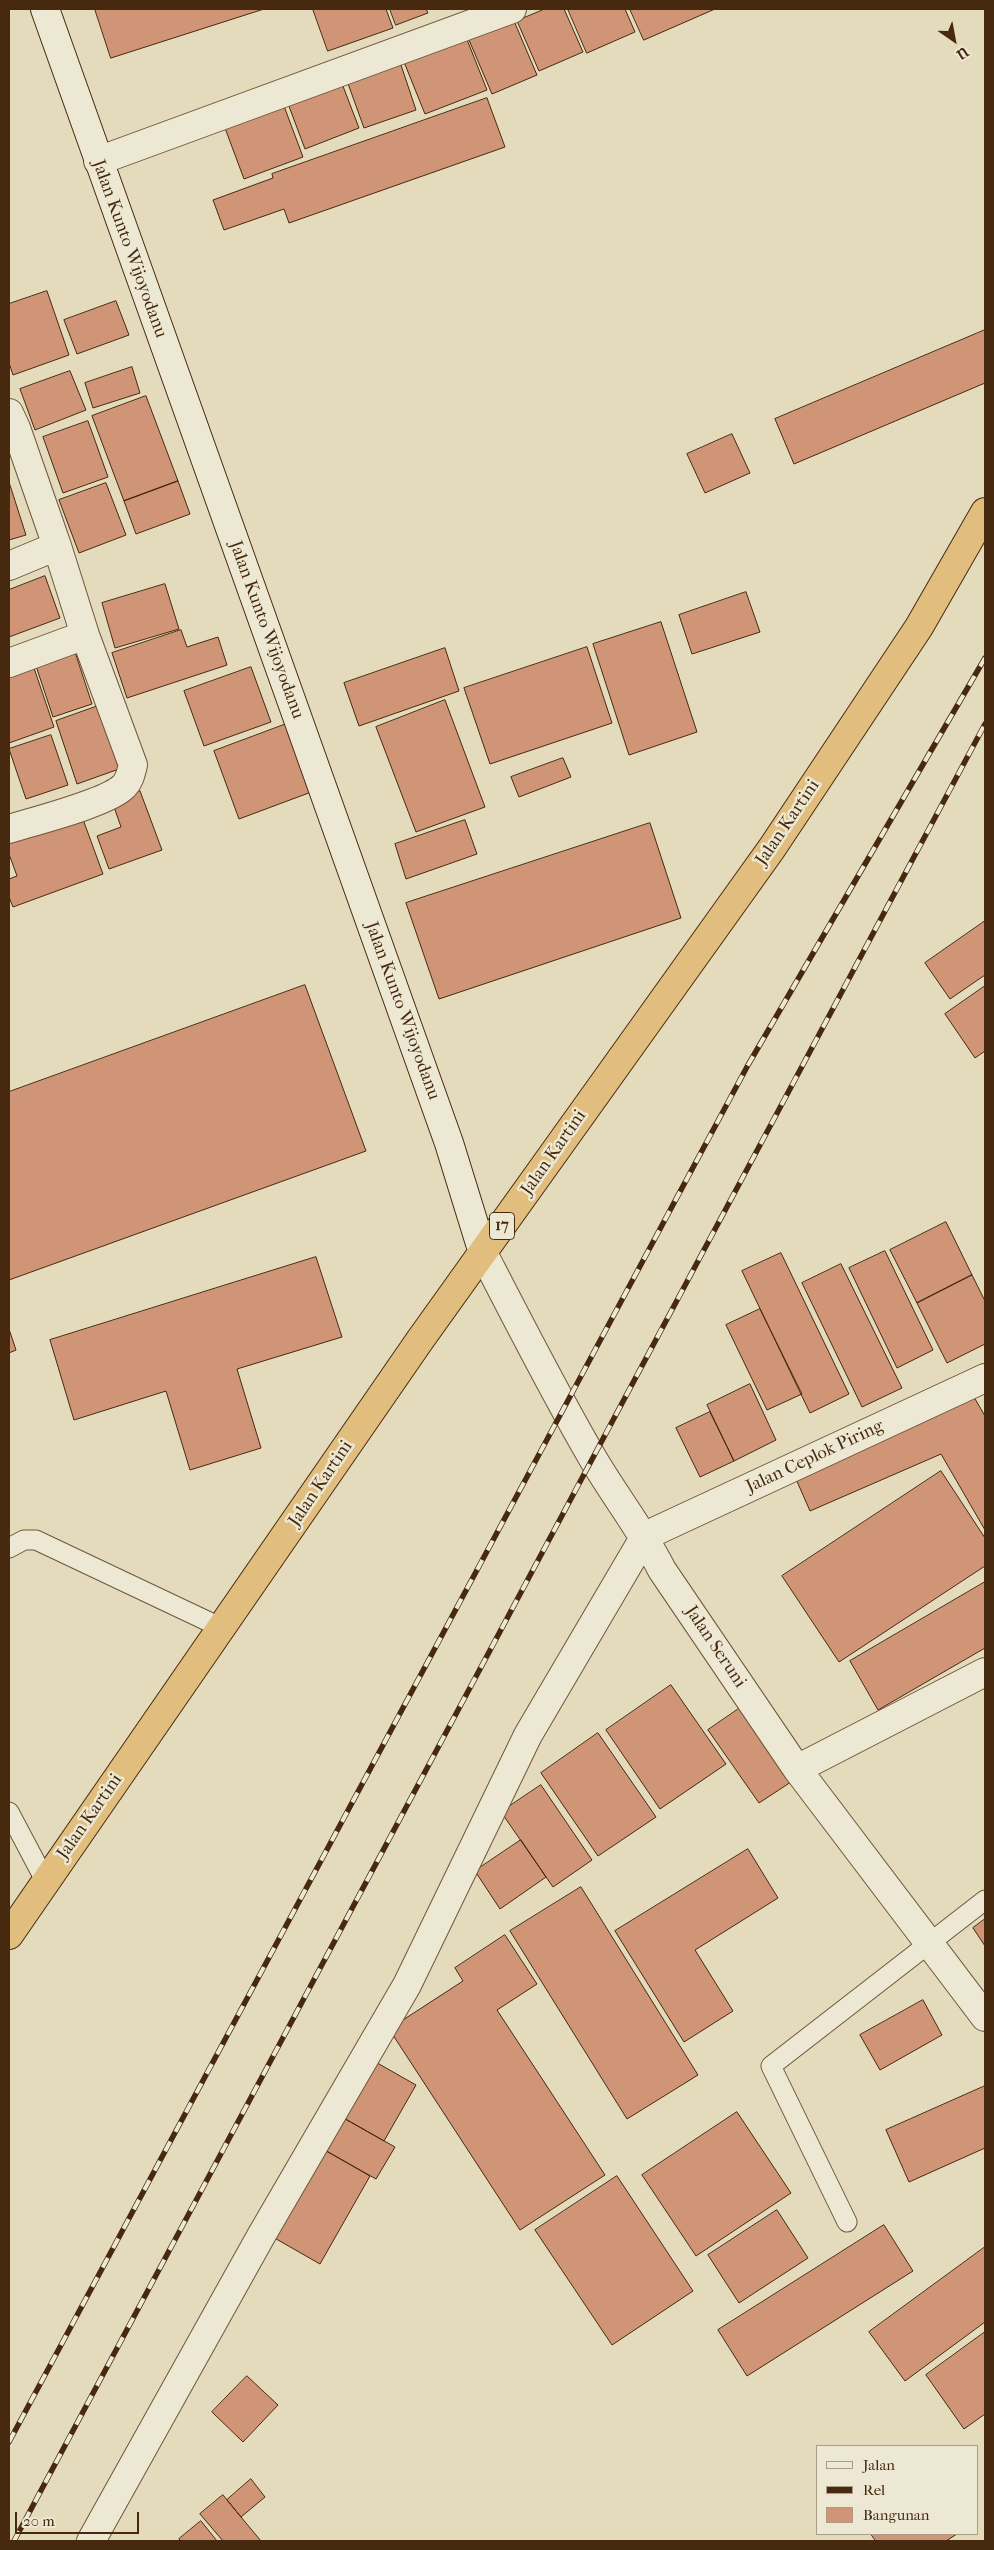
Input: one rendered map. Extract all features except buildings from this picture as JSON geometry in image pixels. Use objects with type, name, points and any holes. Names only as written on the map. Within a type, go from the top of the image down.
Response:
[{"type":"highway","name":"Jalan Kartini","points":[[9,1935],[420,1340],[772,848],[919,627],[985,512]]},
{"type":"street","name":"Jalan Kunto Wijoyodanu","points":[[45,9],[449,1143],[483,1253]]},
{"type":"street","points":[[98,161],[512,9]]},
{"type":"street","points":[[9,413],[57,546],[85,634],[133,765],[124,787],[101,800],[9,829]]},
{"type":"street","points":[[9,566],[57,546]]},
{"type":"street","points":[[9,663],[85,634]]},
{"type":"street","name":"Jalan Seruni","points":[[483,1253],[573,1424],[610,1486],[645,1536],[662,1570],[798,1769],[985,2017]]},
{"type":"street","name":"Jalan Ceplok Piring","points":[[645,1536],[985,1378]]},
{"type":"street","points":[[91,2541],[212,2328],[261,2236],[407,1985],[528,1735],[645,1536]]},
{"type":"street","points":[[798,1769],[985,1672]]},
{"type":"lane","points":[[9,1548],[19,1541],[36,1540],[222,1628]]},
{"type":"lane","points":[[9,1812],[46,1882]]},
{"type":"lane","points":[[847,2222],[771,2066],[985,1900]]},
{"type":"railway","points":[[9,2442],[748,1065],[985,658]]},
{"type":"railway","points":[[14,2541],[985,724]]}]
